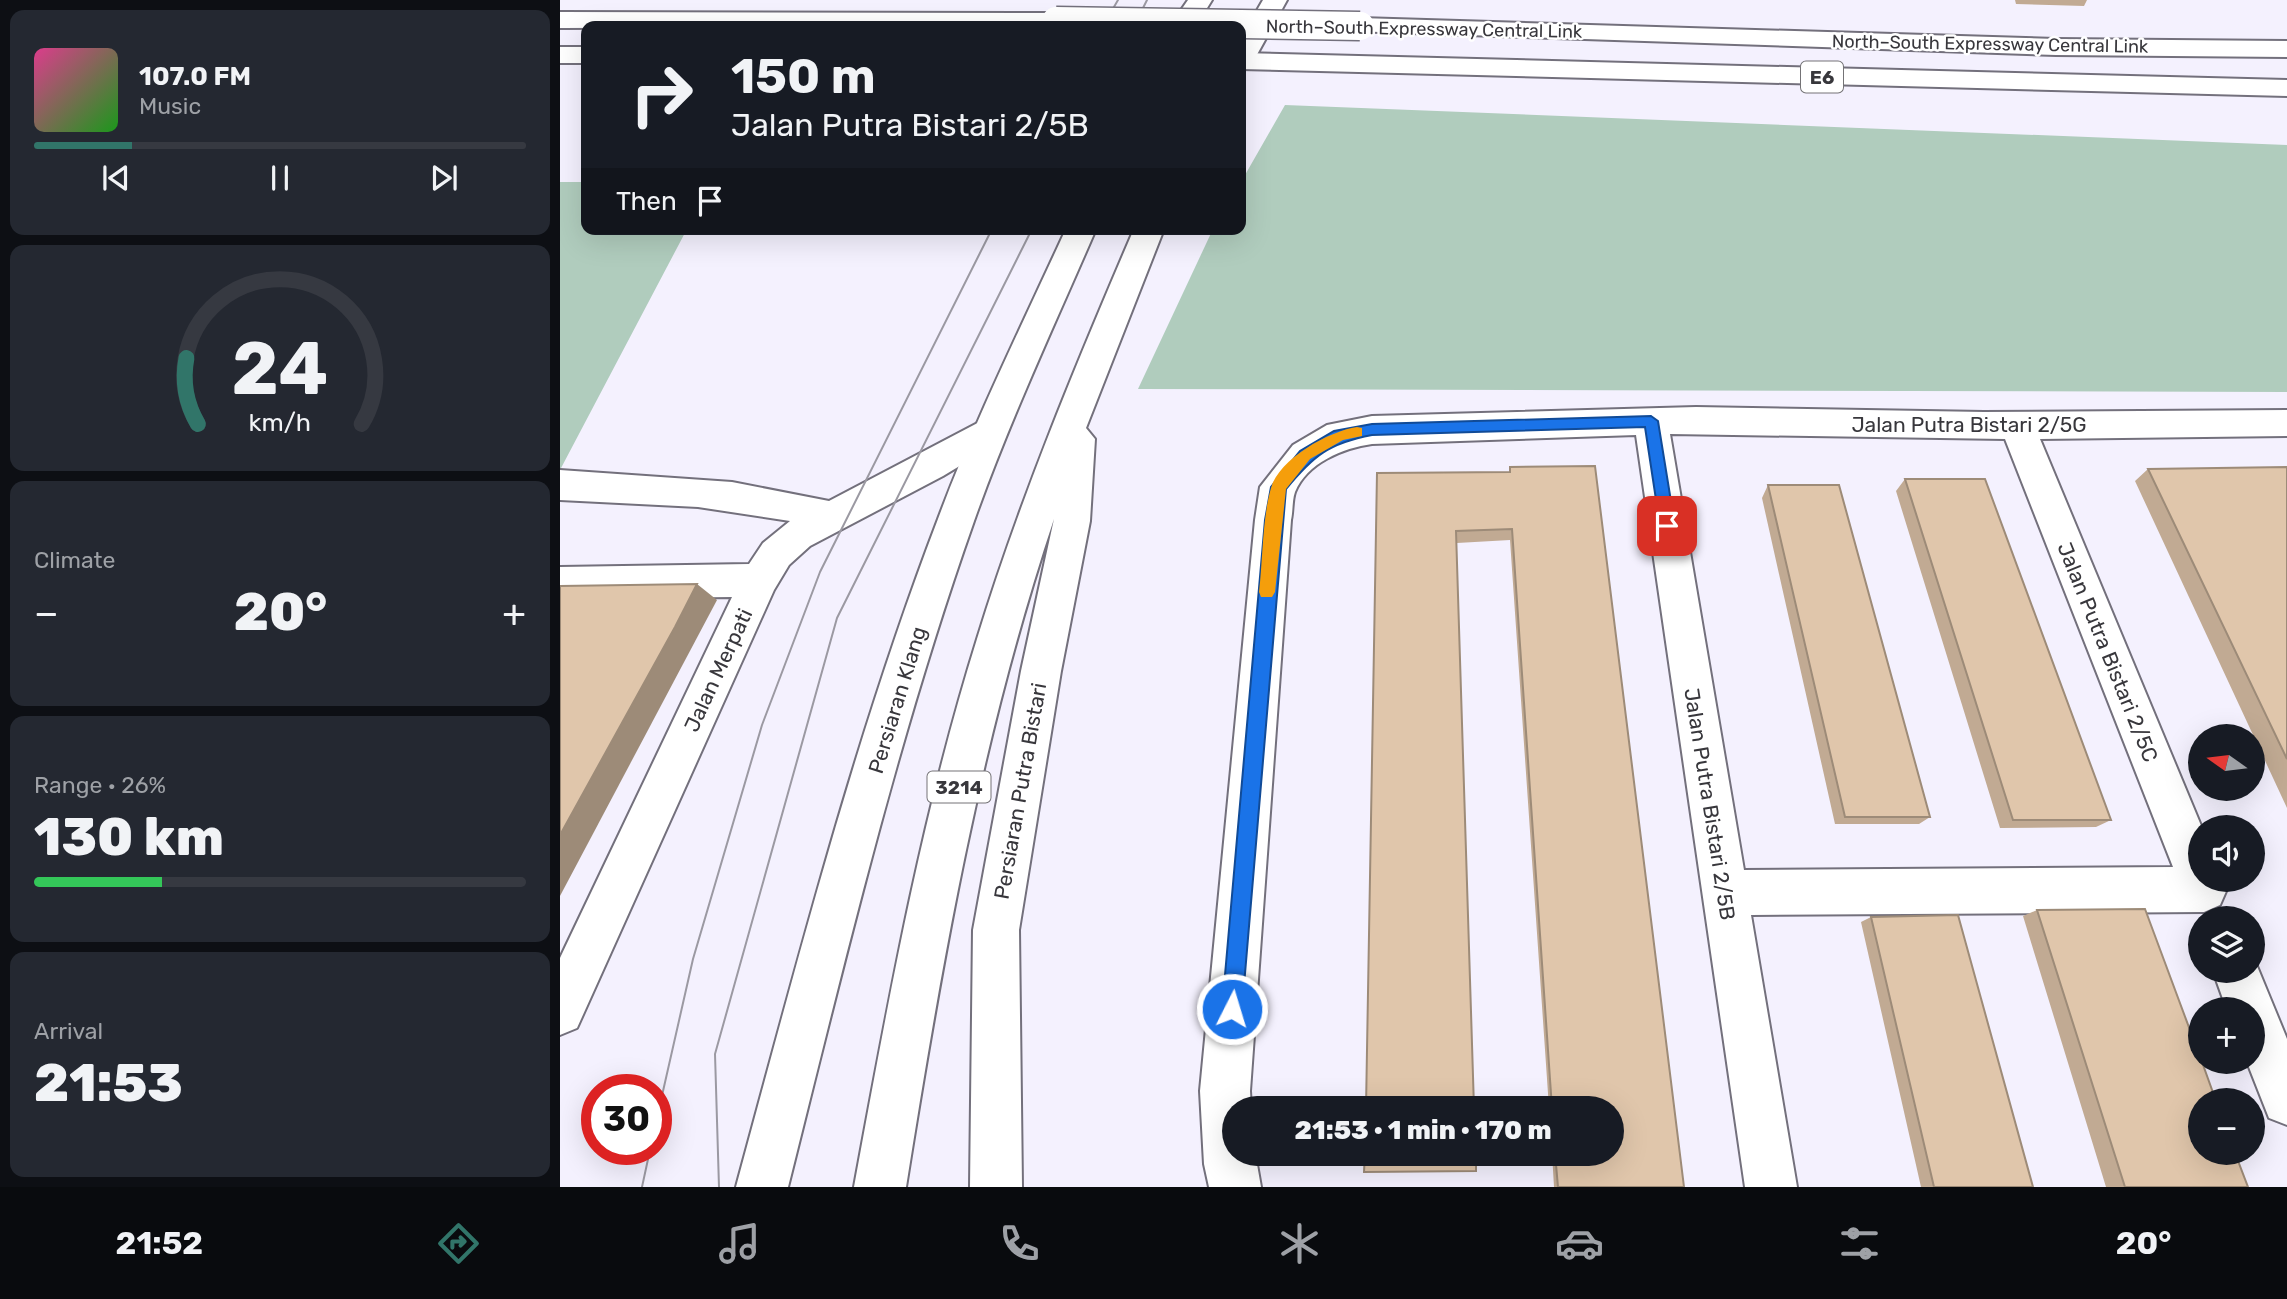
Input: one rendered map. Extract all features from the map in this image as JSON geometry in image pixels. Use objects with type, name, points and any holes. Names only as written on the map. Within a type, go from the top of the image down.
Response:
[{"type":"main road","points":[[1246,51],[1275,0]]},
{"type":"main road","name":"North–South Expressway Central Link","points":[[560,20],[1056,21]]},
{"type":"main road","name":"North–South Expressway Central Link","points":[[1246,24],[2056,47],[2287,49]]},
{"type":"main road","points":[[560,55],[581,55]]},
{"type":"main road","name":"North–South Expressway Central Link","points":[[1246,60],[2287,88]]},
{"type":"main road","name":"Persiaran Klang","points":[[762,1187],[855,837],[941,561],[989,431],[1078,235]]},
{"type":"main road","name":"3214","points":[[880,1187],[924,934],[979,700],[1031,528],[1147,235]]},
{"type":"main road","name":"Persiaran Putra Bistari","points":[[996,1187],[996,930],[1041,671],[1072,521],[1081,398]]},
{"type":"main road","name":"Jalan Putra Bistari 2/5G","points":[[1235,1187],[1230,1164],[1225,1091],[1273,520],[1278,487],[1305,455],[1339,435],[1372,429],[1651,421],[2017,425],[2287,423]]},
{"type":"main road","name":"Jalan Putra Bistari 2/5B","points":[[1651,421],[1723,893],[1772,1187]]},
{"type":"main road","name":"Jalan Putra Bistari 2/5C","points":[[2017,425],[2188,850]]},
{"type":"main road","name":"Jalan Merpati","points":[[560,1011],[759,580],[776,554],[797,535],[989,431]]},
{"type":"main road","points":[[560,485],[716,493],[791,504],[833,517]]},
{"type":"main road","points":[[560,583],[759,580]]},
{"type":"main road","points":[[1723,893],[2205,892]]},
{"type":"main road","points":[[2265,1040],[2283,1079]]},
{"type":"green space","points":[[1285,105],[2287,145],[2287,392],[1138,389],[1210,235],[1246,235],[1246,173]]},
{"type":"green space","points":[[560,182],[581,182],[581,235],[684,235],[560,470]]},
{"type":"building","points":[[1595,466],[1684,1187],[1558,1187],[1556,1166],[1624,1166],[1624,1096],[1551,1096],[1512,529],[1456,531],[1474,1096],[1366,1096],[1377,473],[1510,472],[1510,467]]},
{"type":"building","points":[[2287,467],[2287,759],[2148,469]]},
{"type":"building","points":[[1905,479],[1985,479],[2111,820],[2013,820]]},
{"type":"building","points":[[1768,485],[1839,485],[1930,817],[1845,817]]},
{"type":"building","points":[[697,584],[675,627],[560,835],[560,586]]},
{"type":"building","points":[[2145,909],[2188,1025],[2188,1074],[2206,1074],[2211,1088],[2188,1088],[2188,1165],[2240,1165],[2248,1187],[2125,1187],[2037,910]]},
{"type":"building","points":[[1958,915],[2033,1187],[1934,1187],[1871,917]]},
{"type":"building","points":[[1364,1166],[1476,1166],[1476,1171],[1364,1172]]},
{"type":"tram line","points":[[1106,21],[1118,0]]},
{"type":"tram line","points":[[1136,21],[1147,0]]},
{"type":"tram line","points":[[667,1074],[693,959],[762,725],[820,572],[989,235]]},
{"type":"tram line","points":[[719,1187],[715,1054],[837,618],[1029,235]]},
{"type":"tram line","points":[[642,1187],[647,1165]]},
{"type":"slow traffic","points":[[1267,592],[1278,487],[1305,455],[1339,435],[1357,432]]},
{"type":"route","points":[[1232,1009],[1273,520],[1278,487],[1305,455],[1339,435],[1372,429],[1651,421],[1667,526]]}]
